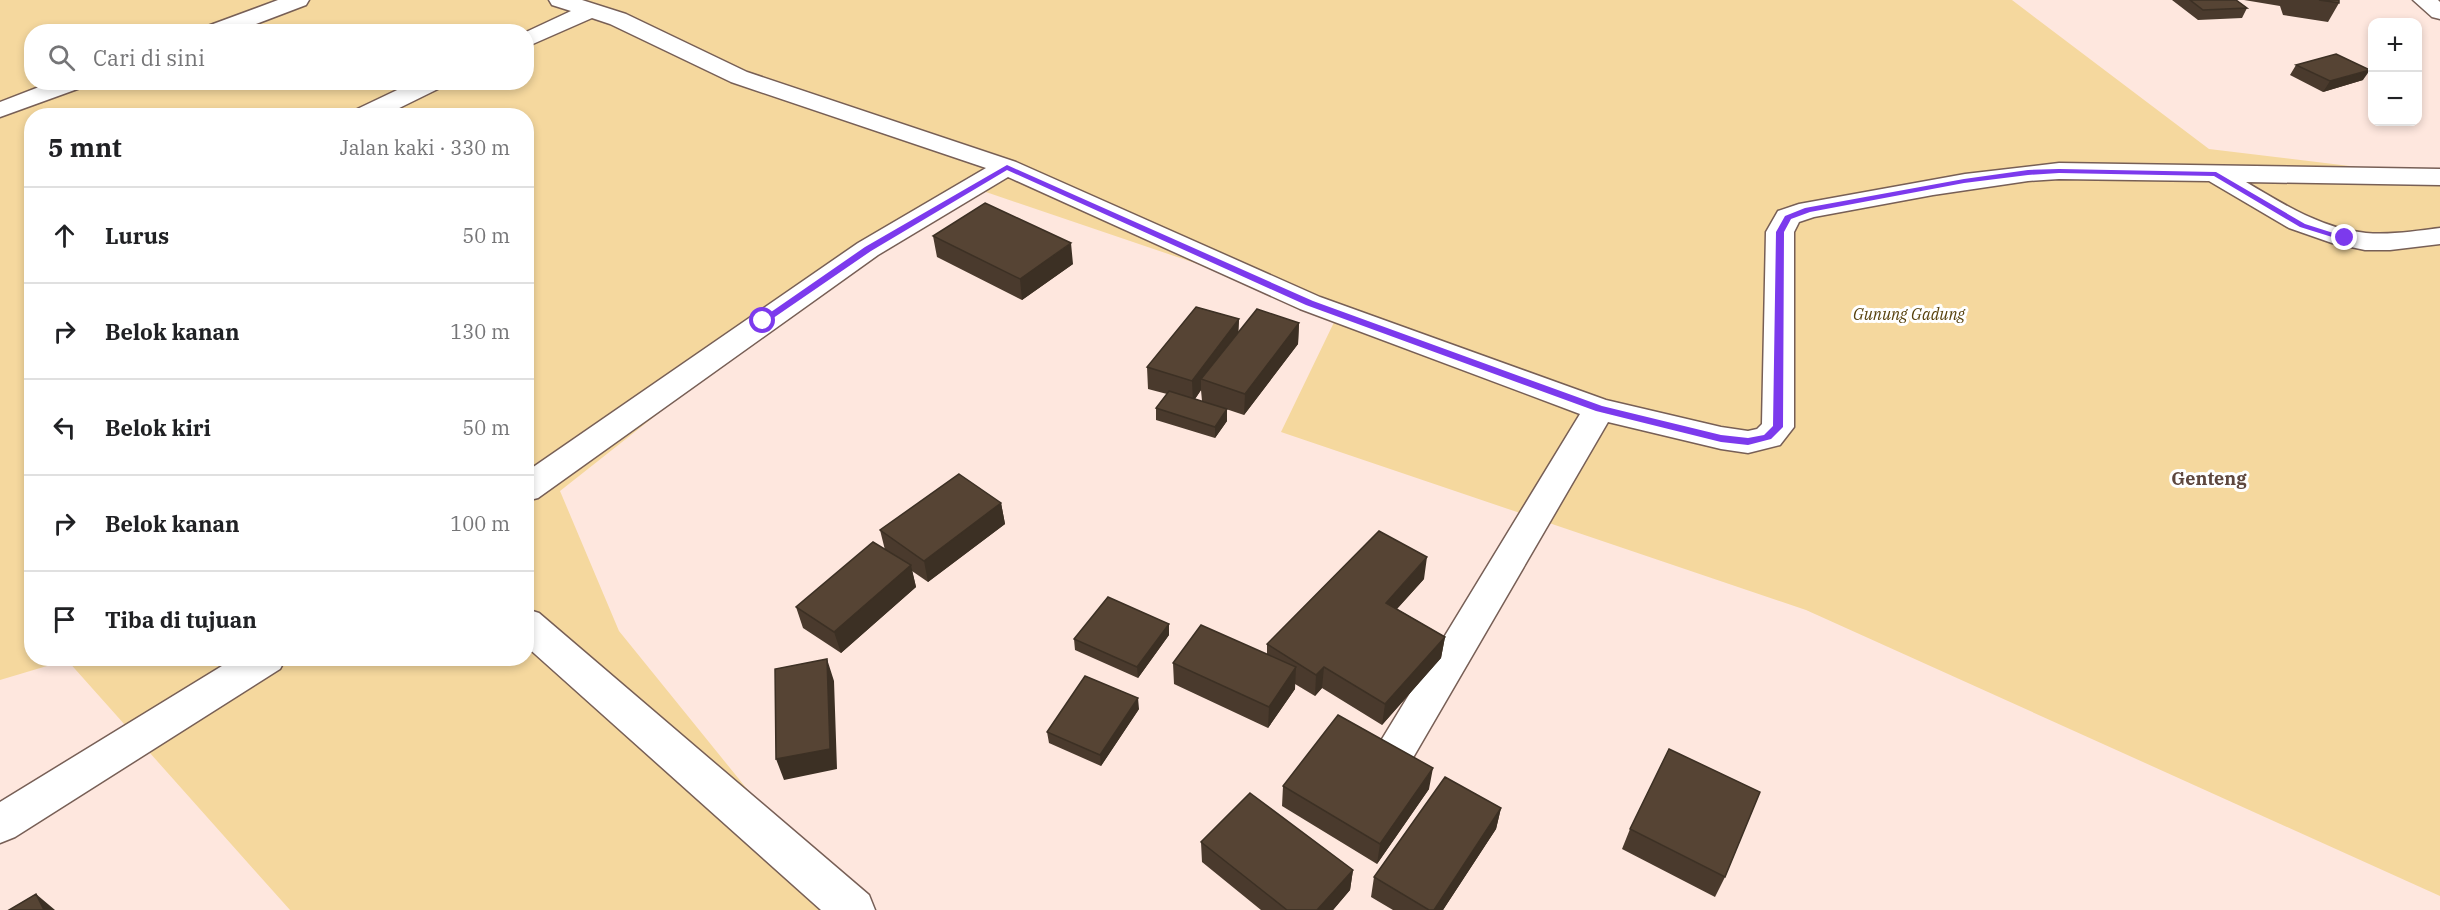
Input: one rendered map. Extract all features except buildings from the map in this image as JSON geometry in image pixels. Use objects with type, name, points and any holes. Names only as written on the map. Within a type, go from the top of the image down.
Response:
[{"type":"street","points":[[234,24],[298,0]]},
{"type":"street","points":[[560,0],[640,28],[739,77],[1007,167],[1310,303],[1599,409],[1721,438],[1748,442],[1768,437],[1778,427],[1780,232],[1788,217],[1808,210],[1964,181],[2028,172],[2440,177]]},
{"type":"street","points":[[2424,0],[2440,12]]},
{"type":"street","points":[[534,36],[591,10]]},
{"type":"street","points":[[0,110],[54,90]]},
{"type":"street","points":[[379,108],[417,90]]},
{"type":"street","points":[[534,483],[868,249],[1007,167]]},
{"type":"street","points":[[2216,174],[2303,226],[2323,233],[2345,238],[2389,242],[2440,236]]},
{"type":"street","points":[[2408,177],[2440,200]]},
{"type":"street","points":[[1393,756],[1599,409]]},
{"type":"street","points":[[534,630],[854,910]]},
{"type":"street","points":[[0,824],[254,666]]},
{"type":"green space","name":"Gunung Gadung","points":[[0,0],[2012,0],[2209,149],[2440,177],[2440,896],[1806,610],[1281,432],[1339,312],[983,191],[915,211],[560,491],[619,631],[845,910],[290,910],[72,666],[534,666],[534,108],[24,108],[24,666],[47,666],[0,680]]},
{"type":"district","name":"Genteng","points":[[2209,478]]},
{"type":"route","points":[[763,321],[868,249],[1007,167],[1310,303],[1402,338],[1599,409],[1721,438],[1748,442],[1768,437],[1778,427],[1780,232],[1788,217],[1808,210],[1964,181],[2028,172],[2216,174],[2303,226],[2345,238]]}]
